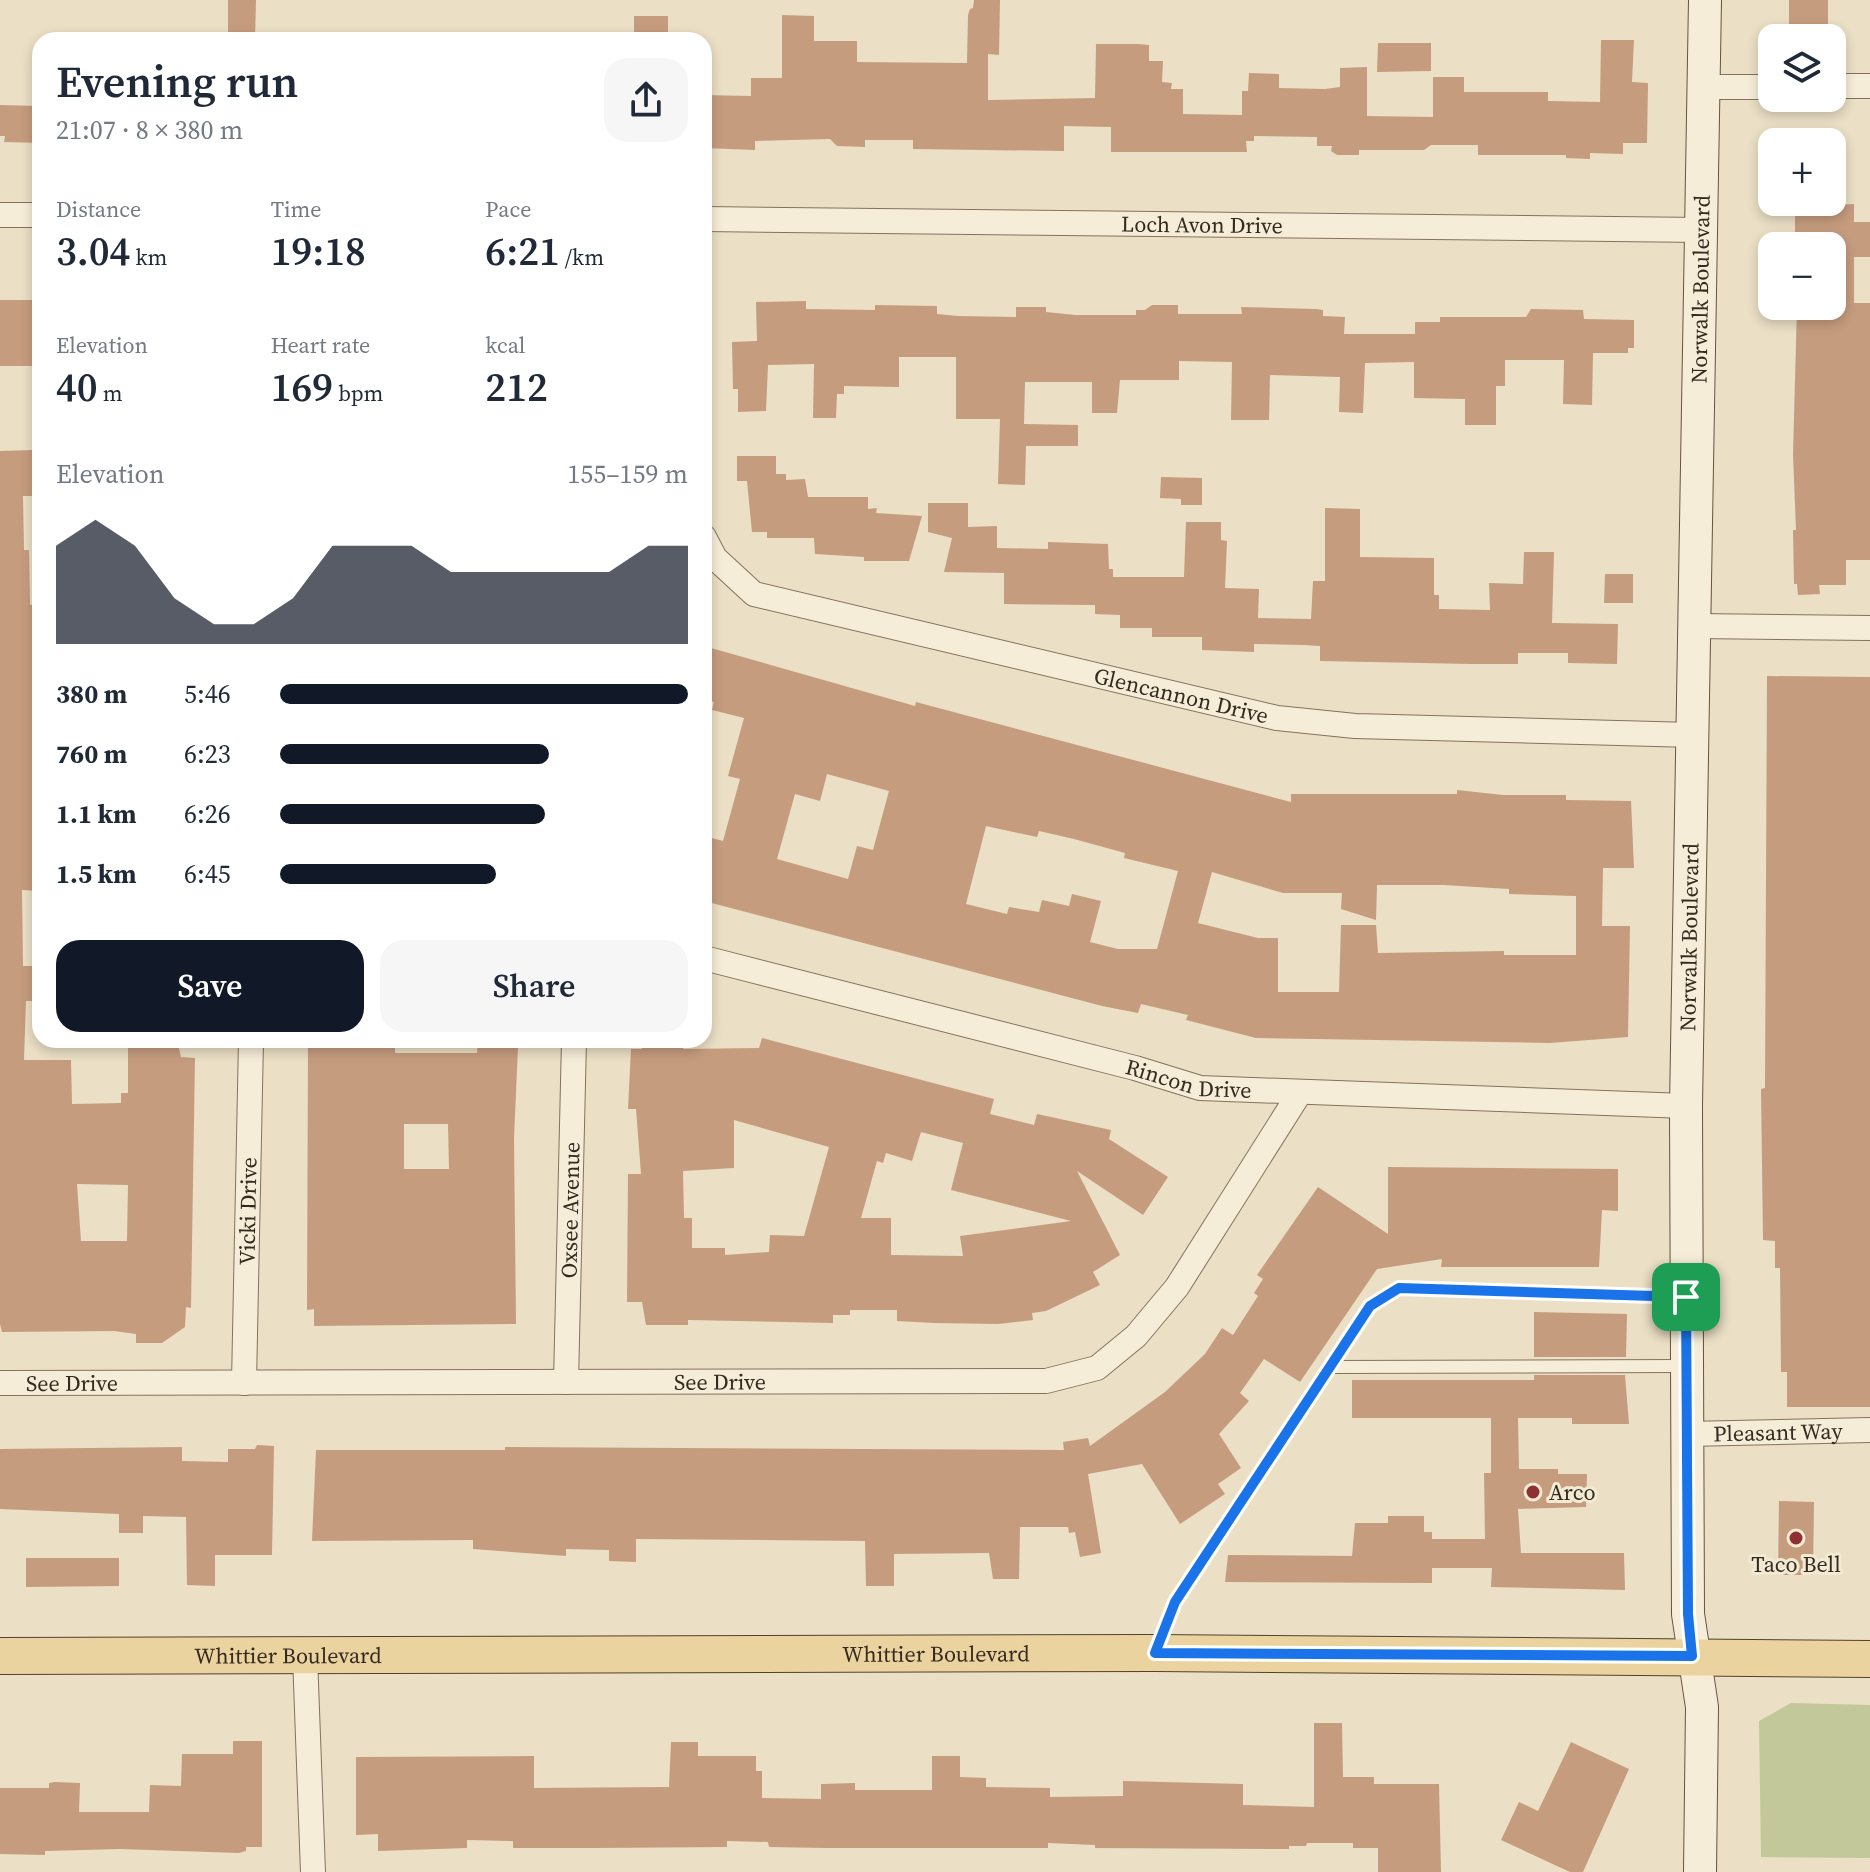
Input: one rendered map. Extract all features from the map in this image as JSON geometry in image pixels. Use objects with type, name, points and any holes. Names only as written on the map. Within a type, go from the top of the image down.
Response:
[{"type":"main road","name":"Norwalk Boulevard","points":[[1700,1872],[1702,1707],[1692,1656],[1686,1434],[1686,1106],[1705,0]]},
{"type":"main road","name":"Whittier Boulevard","points":[[0,1656],[1155,1653],[1870,1659]]},
{"type":"street","points":[[1846,86],[1870,86]]},
{"type":"street","points":[[1704,87],[1758,87]]},
{"type":"street","points":[[0,215],[32,215]]},
{"type":"street","name":"Loch Avon Drive","points":[[712,219],[1702,230]]},
{"type":"street","name":"Glencannon Drive","points":[[712,552],[754,594],[1277,718],[1355,726],[1693,735]]},
{"type":"street","points":[[1695,626],[1870,628]]},
{"type":"street","name":"Rincon Drive","points":[[712,960],[1135,1068],[1200,1088],[1686,1106]]},
{"type":"street","name":"Vicki Drive","points":[[244,1383],[251,1048]]},
{"type":"street","name":"Oxsee Avenue","points":[[566,1382],[574,1048]]},
{"type":"street","name":"See Drive","points":[[0,1383],[1046,1381],[1097,1368],[1136,1336],[1177,1287],[1299,1094]]},
{"type":"street","name":"Pleasant Way","points":[[1686,1434],[1870,1430]]},
{"type":"street","points":[[305,1656],[313,1872]]},
{"type":"lane","points":[[1155,1653],[1175,1602],[1370,1306],[1399,1288],[1686,1297]]},
{"type":"lane","points":[[1331,1367],[1686,1366]]},
{"type":"green space","points":[[1791,1703],[1870,1705],[1870,1858],[1761,1857],[1759,1721]]},
{"type":"building","points":[[228,0],[256,0],[255,32],[228,32]]},
{"type":"building","points":[[974,0],[1000,0],[999,55],[988,54],[988,100],[1095,98],[1096,44],[1137,44],[1149,45],[1149,61],[1163,61],[1162,82],[1172,83],[1171,89],[1183,89],[1183,114],[1242,115],[1242,91],[1248,91],[1249,73],[1279,74],[1279,88],[1325,89],[1340,87],[1340,68],[1367,67],[1367,116],[1433,117],[1433,77],[1464,77],[1464,92],[1548,92],[1548,101],[1600,102],[1601,40],[1634,40],[1632,82],[1648,83],[1647,143],[1623,143],[1623,154],[1590,153],[1590,159],[1566,158],[1566,155],[1478,155],[1478,145],[1431,145],[1424,150],[1359,150],[1359,155],[1337,155],[1331,151],[1332,146],[1317,146],[1317,137],[1254,136],[1254,141],[1246,141],[1247,152],[1111,152],[1111,127],[1064,126],[1064,151],[913,149],[913,140],[865,140],[865,147],[837,146],[830,139],[755,141],[755,150],[712,148],[712,95],[751,96],[751,78],[782,78],[782,15],[814,16],[814,41],[857,41],[857,62],[967,63],[968,15]]},
{"type":"building","points":[[1789,0],[1828,0],[1828,24],[1789,24]]},
{"type":"building","points":[[634,16],[668,16],[668,32],[634,32]]},
{"type":"building","points":[[1378,43],[1431,43],[1431,71],[1377,72]]},
{"type":"building","points":[[0,105],[32,106],[32,143],[4,142],[5,136],[0,136]]},
{"type":"building","points":[[1846,204],[1854,204],[1854,222],[1870,222],[1870,257],[1854,257],[1854,303],[1870,303],[1870,560],[1846,560],[1846,585],[1819,585],[1820,594],[1798,595],[1797,584],[1794,584],[1793,530],[1796,530],[1793,454],[1797,320],[1846,320],[1846,232],[1795,232],[1795,216],[1846,216]]},
{"type":"building","points":[[0,300],[32,300],[32,366],[0,366]]},
{"type":"building","points":[[806,301],[806,309],[875,310],[875,305],[937,306],[937,314],[1016,317],[1016,307],[1046,307],[1046,312],[1075,315],[1136,315],[1136,310],[1145,310],[1152,305],[1178,305],[1178,314],[1242,314],[1241,307],[1315,309],[1323,310],[1323,316],[1345,317],[1344,334],[1415,334],[1415,322],[1440,322],[1440,317],[1526,317],[1531,309],[1583,310],[1584,319],[1634,320],[1634,348],[1628,348],[1628,353],[1593,353],[1592,405],[1563,404],[1564,360],[1505,360],[1505,386],[1496,386],[1496,425],[1465,425],[1465,399],[1414,398],[1414,362],[1365,363],[1363,413],[1339,412],[1340,377],[1270,375],[1269,420],[1231,420],[1232,362],[1179,361],[1179,380],[1120,380],[1117,413],[1092,413],[1092,382],[1025,382],[1024,424],[1078,425],[1078,446],[1026,446],[1025,485],[998,484],[1000,419],[956,419],[956,357],[899,357],[899,387],[844,386],[844,394],[837,394],[836,418],[813,418],[814,364],[768,365],[766,411],[738,412],[738,389],[733,389],[732,342],[757,341],[756,302]]},
{"type":"building","points":[[32,450],[32,496],[23,496],[24,550],[29,550],[32,605],[32,891],[22,890],[23,966],[32,966],[32,1001],[26,1001],[24,1060],[71,1060],[72,1104],[121,1103],[121,1093],[128,1093],[128,1048],[179,1048],[181,1057],[195,1058],[191,1308],[186,1307],[185,1327],[162,1343],[136,1343],[136,1334],[114,1331],[2,1332],[0,451]],"holes":[[[77,1184],[128,1185],[127,1241],[81,1241]]]},
{"type":"building","points":[[737,456],[776,456],[776,474],[786,474],[786,480],[805,479],[808,497],[868,497],[868,509],[877,508],[876,513],[922,516],[909,561],[864,561],[864,557],[815,554],[814,538],[767,538],[767,532],[752,532],[747,481],[737,481]]},
{"type":"building","points":[[1161,477],[1202,478],[1202,505],[1181,505],[1181,499],[1160,498]]},
{"type":"building","points":[[928,503],[968,503],[968,527],[997,526],[997,548],[1048,549],[1048,542],[1108,544],[1109,569],[1113,569],[1113,577],[1184,577],[1186,522],[1221,522],[1221,540],[1227,541],[1225,588],[1259,589],[1258,618],[1311,619],[1313,581],[1325,581],[1325,508],[1360,509],[1360,557],[1434,558],[1434,595],[1439,595],[1439,609],[1490,610],[1489,583],[1523,584],[1524,552],[1554,552],[1552,623],[1618,624],[1617,664],[1568,663],[1568,653],[1518,653],[1518,664],[1472,664],[1320,661],[1320,646],[1303,645],[1254,644],[1254,652],[1202,650],[1202,637],[1152,637],[1152,628],[1120,628],[1120,615],[1095,614],[1095,605],[1004,604],[1004,573],[944,572],[952,538],[928,532]]},
{"type":"building","points":[[1605,574],[1633,574],[1633,603],[1604,603]]},
{"type":"building","points":[[712,648],[915,706],[916,702],[1291,802],[1291,794],[1457,794],[1457,790],[1503,795],[1566,795],[1566,800],[1631,801],[1634,868],[1603,868],[1602,926],[1630,926],[1628,1037],[1550,1043],[1256,1038],[1186,1020],[1188,1015],[1141,1004],[1138,1013],[1102,1006],[712,903],[712,838],[723,841],[740,779],[728,776],[744,718],[712,710]],"holes":[[[827,774],[889,791],[873,850],[857,846],[848,879],[777,859],[795,794],[820,801]],[[986,826],[1037,837],[1039,831],[1074,839],[1125,853],[1124,858],[1178,871],[1157,949],[1118,949],[1090,942],[1101,901],[1072,894],[1069,906],[1042,900],[1039,912],[1009,907],[1007,914],[966,904]],[[1212,872],[1283,893],[1342,893],[1341,909],[1376,920],[1377,885],[1444,885],[1509,889],[1509,894],[1576,896],[1576,955],[1504,955],[1504,951],[1378,953],[1376,925],[1341,925],[1339,992],[1278,992],[1278,938],[1258,938],[1198,923]]]},
{"type":"building","points":[[1767,676],[1870,677],[1870,1407],[1787,1407],[1787,1372],[1781,1372],[1780,1268],[1775,1268],[1775,1241],[1763,1240],[1761,1089],[1765,1088]]},
{"type":"building","points":[[762,1038],[994,1099],[990,1114],[1034,1125],[1037,1114],[1111,1130],[1109,1139],[1168,1177],[1143,1215],[1077,1171],[1120,1255],[1093,1272],[1100,1285],[1046,1311],[1032,1313],[1033,1320],[998,1324],[897,1321],[897,1310],[850,1310],[850,1315],[833,1315],[833,1323],[688,1320],[688,1325],[646,1325],[642,1302],[627,1302],[628,1174],[641,1174],[636,1109],[628,1109],[631,1049],[759,1048]],"holes":[[[734,1120],[829,1147],[804,1236],[770,1235],[769,1252],[725,1255],[725,1248],[692,1248],[692,1218],[684,1218],[683,1171],[734,1168]],[[921,1132],[963,1143],[951,1190],[1071,1221],[960,1236],[963,1256],[891,1255],[891,1218],[861,1218],[877,1161],[883,1163],[886,1153],[912,1161]]]},
{"type":"building","points":[[308,1048],[395,1048],[395,1053],[477,1053],[477,1048],[518,1048],[514,1138],[516,1324],[314,1326],[314,1309],[307,1310]],"holes":[[[404,1124],[448,1124],[449,1169],[404,1169]]]},
{"type":"building","points":[[1388,1167],[1618,1169],[1618,1211],[1602,1210],[1599,1267],[1441,1267],[1442,1259],[1377,1269],[1300,1382],[1264,1359],[1240,1393],[1249,1401],[1219,1434],[1241,1468],[1218,1484],[1225,1494],[1180,1524],[1142,1464],[1088,1474],[1101,1553],[1080,1557],[1075,1532],[1069,1533],[1068,1527],[1020,1527],[1019,1579],[993,1579],[989,1553],[894,1554],[894,1586],[866,1586],[865,1541],[636,1539],[636,1562],[609,1561],[609,1550],[566,1549],[566,1556],[473,1549],[473,1540],[312,1541],[316,1450],[505,1450],[505,1447],[1064,1450],[1063,1442],[1088,1438],[1090,1446],[1165,1392],[1205,1354],[1222,1328],[1233,1335],[1258,1296],[1254,1293],[1263,1279],[1257,1275],[1318,1187],[1388,1234]]},
{"type":"building","points":[[1534,1312],[1627,1314],[1626,1357],[1534,1357]]},
{"type":"building","points":[[1534,1375],[1625,1375],[1629,1424],[1572,1424],[1572,1418],[1518,1418],[1519,1469],[1558,1469],[1558,1474],[1587,1474],[1586,1507],[1518,1509],[1521,1553],[1624,1553],[1625,1590],[1491,1587],[1492,1568],[1432,1568],[1432,1583],[1225,1582],[1228,1555],[1352,1556],[1355,1523],[1388,1523],[1388,1516],[1424,1516],[1424,1532],[1432,1532],[1432,1539],[1485,1539],[1484,1473],[1491,1473],[1491,1418],[1352,1418],[1352,1380],[1534,1380]]},
{"type":"building","points":[[257,1445],[274,1446],[272,1555],[215,1555],[215,1586],[187,1585],[186,1517],[143,1516],[143,1533],[119,1533],[119,1514],[0,1509],[0,1449],[182,1447],[182,1461],[228,1462],[228,1449],[255,1449]]},
{"type":"building","name":"Taco Bell","points":[[1779,1501],[1814,1502],[1813,1575],[1778,1575]]},
{"type":"building","points":[[26,1558],[119,1558],[119,1586],[26,1587]]},
{"type":"building","points":[[1314,1723],[1342,1723],[1343,1777],[1374,1777],[1374,1784],[1439,1784],[1441,1872],[1378,1872],[1378,1848],[1353,1848],[1353,1843],[1307,1843],[1306,1846],[1289,1846],[1289,1849],[1095,1848],[1095,1845],[1048,1843],[1048,1848],[827,1848],[769,1847],[768,1842],[727,1841],[727,1847],[513,1848],[513,1841],[467,1840],[467,1848],[378,1851],[378,1834],[356,1835],[356,1757],[534,1756],[534,1788],[669,1787],[671,1742],[698,1742],[698,1756],[756,1756],[756,1771],[762,1771],[762,1798],[821,1799],[821,1784],[855,1783],[855,1790],[932,1790],[932,1756],[960,1756],[960,1777],[986,1778],[986,1787],[1050,1788],[1050,1797],[1123,1796],[1123,1781],[1243,1784],[1243,1805],[1314,1807]]},
{"type":"building","points":[[233,1741],[262,1741],[262,1847],[246,1847],[246,1851],[239,1853],[120,1849],[45,1851],[45,1855],[0,1854],[0,1788],[49,1788],[49,1783],[55,1782],[80,1783],[79,1812],[149,1812],[150,1785],[181,1786],[182,1754],[233,1754]]},
{"type":"building","points":[[1571,1742],[1629,1769],[1583,1872],[1570,1872],[1501,1840],[1519,1802],[1538,1811]]},
{"type":"place","name":"Arco","points":[[1533,1492]]},
{"type":"place","name":"Taco Bell","points":[[1796,1538]]},
{"type":"route","points":[[1399,1288],[1686,1297],[1688,1614],[1692,1656],[1155,1653],[1175,1602],[1370,1306],[1399,1288]]}]
